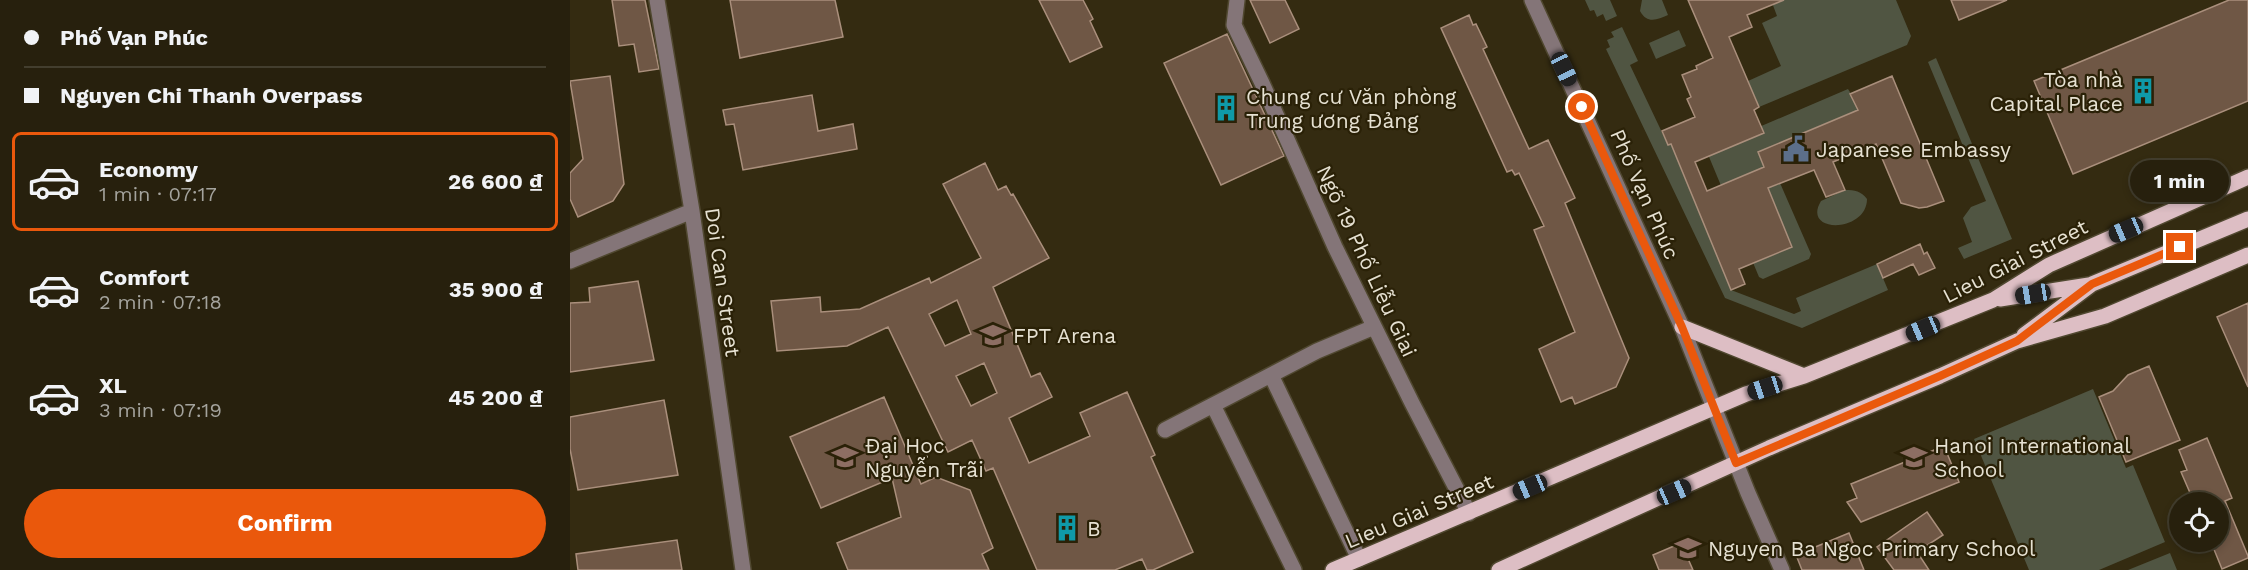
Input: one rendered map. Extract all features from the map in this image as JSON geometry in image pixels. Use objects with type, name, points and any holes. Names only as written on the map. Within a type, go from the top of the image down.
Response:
[{"type":"main road","name":"Lieu Giai Street","points":[[1334,570],[1746,394],[1804,376],[1993,300],[2049,265],[2248,177]]},
{"type":"main road","points":[[1993,300],[2092,284],[2248,219]]},
{"type":"main road","points":[[1499,570],[1736,463],[2017,341],[2106,316],[2248,255]]},
{"type":"main road","points":[[2017,341],[2092,284]]},
{"type":"main road","points":[[1682,327],[1804,376]]},
{"type":"street","name":"Doi Can Street","points":[[657,0],[692,211],[742,570]]},
{"type":"street","name":"Ngõ 19 Phố Liễu Giai","points":[[1237,0],[1234,25],[1374,327],[1469,513]]},
{"type":"street","name":"Phố Vạn Phúc","points":[[1532,0],[1682,327],[1736,463],[1782,570]]},
{"type":"street","points":[[570,261],[692,211]]},
{"type":"street","points":[[1165,430],[1317,351],[1374,327]]},
{"type":"street","points":[[1271,375],[1359,559]]},
{"type":"street","points":[[1213,405],[1294,570]]},
{"type":"green space","points":[[1585,0],[1610,0],[1617,16],[1606,21],[1603,14],[1597,17],[1594,10],[1590,11]]},
{"type":"green space","points":[[1642,0],[1662,0],[1668,15],[1656,19],[1646,18],[1640,11]]},
{"type":"green space","points":[[1771,0],[1896,0],[1911,36],[1907,45],[1759,107],[1748,81],[1781,66],[1762,23],[1777,16]]},
{"type":"green space","points":[[1622,27],[1638,61],[1630,65],[1668,145],[1671,144],[1731,290],[1794,314],[1801,311],[1796,298],[1877,264],[1888,290],[1802,328],[1725,298],[1606,49],[1610,47],[1607,40],[1614,37],[1611,32]]},
{"type":"green space","points":[[1679,30],[1686,46],[1656,59],[1649,43]]},
{"type":"green space","points":[[1936,58],[2012,239],[1964,259],[1958,248],[1972,242],[1963,218],[1971,207],[1986,201],[1928,62]]},
{"type":"green space","points":[[1848,89],[1865,116],[1855,111],[1758,152],[1764,167],[1724,184],[1756,262],[1792,247],[1768,188],[1780,183],[1811,254],[1809,259],[1763,279],[1759,277],[1707,152],[1745,133]]},
{"type":"green space","points":[[1845,190],[1852,190],[1865,196],[1867,199],[1864,210],[1857,218],[1847,223],[1827,224],[1820,219],[1817,212],[1821,201]]},
{"type":"green space","points":[[2093,389],[2126,468],[2133,465],[2165,542],[2099,570],[2029,570],[1974,439]]},
{"type":"green space","points":[[2170,553],[2177,570],[2128,570]]},
{"type":"building","points":[[612,0],[645,0],[659,69],[639,72],[634,44],[619,46]]},
{"type":"building","points":[[730,0],[835,0],[843,37],[740,58]]},
{"type":"building","points":[[1039,0],[1083,0],[1093,19],[1090,21],[1102,47],[1070,62]]},
{"type":"building","points":[[1250,0],[1285,0],[1299,29],[1270,43]]},
{"type":"building","points":[[1688,0],[1784,0],[1747,15],[1752,27],[1729,37],[1759,107],[1754,110],[1764,133],[1695,162],[1707,191],[1764,167],[1758,152],[1858,110],[1850,94],[1892,76],[1944,201],[1919,208],[1901,203],[1876,144],[1833,162],[1845,190],[1826,197],[1814,170],[1768,188],[1792,247],[1739,269],[1745,284],[1731,290],[1671,144],[1668,145],[1662,131],[1695,117],[1687,99],[1691,97],[1682,75],[1697,69],[1696,66],[1713,58]]},
{"type":"building","points":[[1951,0],[2007,0],[1959,20]]},
{"type":"building","name":"Tòa nhà Capital Place","points":[[2229,0],[2248,0],[2248,101],[2073,174],[2034,81]]},
{"type":"building","points":[[1469,15],[1487,47],[1483,49],[1529,149],[1548,140],[1575,198],[1565,203],[1629,358],[1616,387],[1575,404],[1572,397],[1561,402],[1539,349],[1575,332],[1534,230],[1544,226],[1519,173],[1515,175],[1512,170],[1507,172],[1441,28]]},
{"type":"building","name":"Chung cư Văn phòng Trung ương Đảng","points":[[1227,34],[1284,156],[1221,185],[1164,63]]},
{"type":"building","points":[[610,76],[624,184],[613,201],[578,217],[570,199],[570,173],[583,159],[570,81]]},
{"type":"building","points":[[812,95],[818,131],[853,124],[857,149],[743,170],[734,124],[726,125],[723,110]]},
{"type":"building","points":[[985,163],[998,190],[1006,186],[1011,195],[1013,194],[1049,258],[993,287],[1031,377],[1040,373],[1052,397],[1009,418],[1029,463],[1090,436],[1080,413],[1127,392],[1155,455],[1151,457],[1193,552],[1153,570],[1147,570],[1142,559],[1115,570],[1037,570],[993,468],[986,471],[972,440],[948,452],[888,327],[847,346],[777,351],[771,301],[820,297],[821,312],[860,309],[929,278],[931,283],[981,258],[943,184]],"holes":[[[957,300],[971,334],[945,346],[929,314]],[[984,363],[997,393],[971,406],[956,376]]]},
{"type":"building","points":[[1920,244],[1924,254],[1927,252],[1935,268],[1919,275],[1913,264],[1883,278],[1877,264]]},
{"type":"building","points":[[638,281],[654,360],[570,372],[570,303],[590,302],[589,288]]},
{"type":"building","points":[[2248,303],[2248,387],[2217,317]]},
{"type":"building","points":[[2149,366],[2180,440],[2126,462],[2099,397],[2113,391],[2128,375]]},
{"type":"building","points":[[884,397],[921,484],[936,477],[970,490],[993,548],[982,554],[989,570],[848,570],[837,543],[901,517],[892,478],[821,508],[790,437]]},
{"type":"building","points":[[664,400],[678,475],[578,490],[570,449],[570,417]]},
{"type":"building","points":[[2207,438],[2232,498],[2229,499],[2229,492],[2190,492],[2181,472],[2187,470],[2179,450]]},
{"type":"building","points":[[1944,446],[1959,482],[1861,522],[1847,502],[1857,498],[1851,484]]},
{"type":"building","points":[[2229,511],[2248,558],[2222,569],[2215,552],[2229,552]]},
{"type":"building","points":[[1927,512],[1943,535],[1917,552],[1929,570],[1894,570],[1877,547]]},
{"type":"building","points":[[1849,533],[1864,570],[1802,570],[1796,555]]},
{"type":"building","points":[[677,540],[682,570],[578,570],[576,554]]},
{"type":"building","points":[[1681,543],[1693,570],[1659,570],[1653,555]]},
{"type":"place","name":"Tòa nhà Capital Place","points":[[2143,91]]},
{"type":"place","name":"Chung cư Văn phòng Trung ương Đảng","points":[[1226,108]]},
{"type":"place","name":"Japanese Embassy","points":[[1796,149]]},
{"type":"place","name":"FPT Arena","points":[[993,335]]},
{"type":"place","name":"Đại Học Nguyễn Trãi","points":[[845,457]]},
{"type":"place","name":"Hanoi International School","points":[[1914,457]]},
{"type":"place","name":"B","points":[[1067,528]]},
{"type":"place","name":"Nguyen Ba Ngoc Primary School","points":[[1688,548]]},
{"type":"route","points":[[1582,107],[1682,327],[1736,463],[2017,341],[2092,284],[2180,247]]}]
